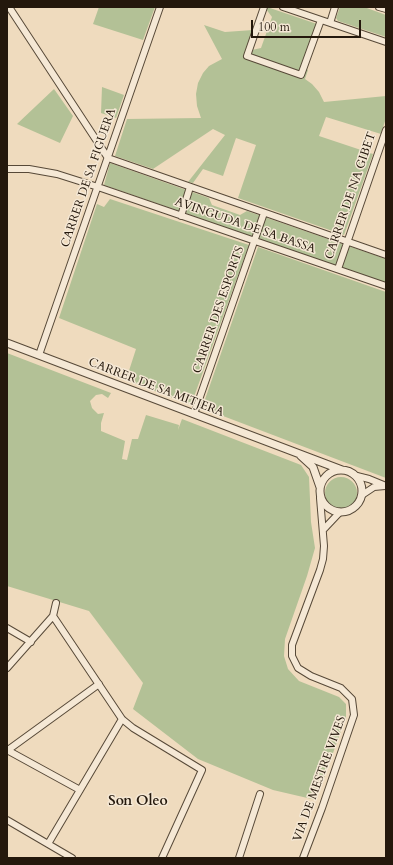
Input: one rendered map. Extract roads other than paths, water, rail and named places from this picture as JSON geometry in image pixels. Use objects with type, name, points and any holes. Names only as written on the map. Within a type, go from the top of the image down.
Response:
[{"type":"street","points":[[9,7],[108,158]]},
{"type":"street","name":"CARRER DE SA FIGUERA","points":[[40,356],[160,7]]},
{"type":"street","points":[[264,7],[247,56],[301,75],[321,20]]},
{"type":"street","points":[[283,7],[386,42]]},
{"type":"street","points":[[330,23],[335,7]]},
{"type":"street","points":[[379,7],[386,10]]},
{"type":"street","name":"CARRER DE NA GIBET","points":[[338,269],[386,130]]},
{"type":"street","name":"AVINGUDA DE SA BASSA","points":[[108,158],[386,255]]},
{"type":"street","name":"AVINGUDA DE SA BASSA","points":[[7,169],[57,174],[386,286]]},
{"type":"street","points":[[181,216],[190,187]]},
{"type":"street","name":"CARRER DES ESPORTS","points":[[194,414],[264,213]]},
{"type":"street","name":"CARRER DE SA MITJERA","points":[[7,343],[342,470]]},
{"type":"street","name":"CARRER DE SA MITJERA","points":[[297,452],[313,467],[320,486]]},
{"type":"street","points":[[356,476],[361,484],[362,495],[358,504],[350,510],[340,512],[332,510],[325,505],[320,498],[320,486],[326,477],[333,472],[342,470],[348,471],[356,476],[369,479],[386,486]]},
{"type":"street","points":[[362,495],[374,488],[386,486]]},
{"type":"street","name":"VIA DE MESTRE VIVES","points":[[303,858],[354,715],[352,699],[341,688],[311,676],[298,668],[292,656],[292,645],[322,565],[324,546],[320,498]]},
{"type":"street","points":[[323,530],[340,512]]},
{"type":"street","points":[[7,668],[53,616],[56,602]]},
{"type":"street","points":[[53,616],[122,719],[133,728],[202,770],[162,858]]},
{"type":"street","points":[[7,628],[31,642]]},
{"type":"street","points":[[80,790],[8,750],[99,684]]},
{"type":"street","points":[[48,844],[122,719]]},
{"type":"street","points":[[239,858],[260,794]]},
{"type":"street","points":[[7,820],[72,858]]},
{"type":"district","name":"Son Oleo","points":[[138,802]]}]
